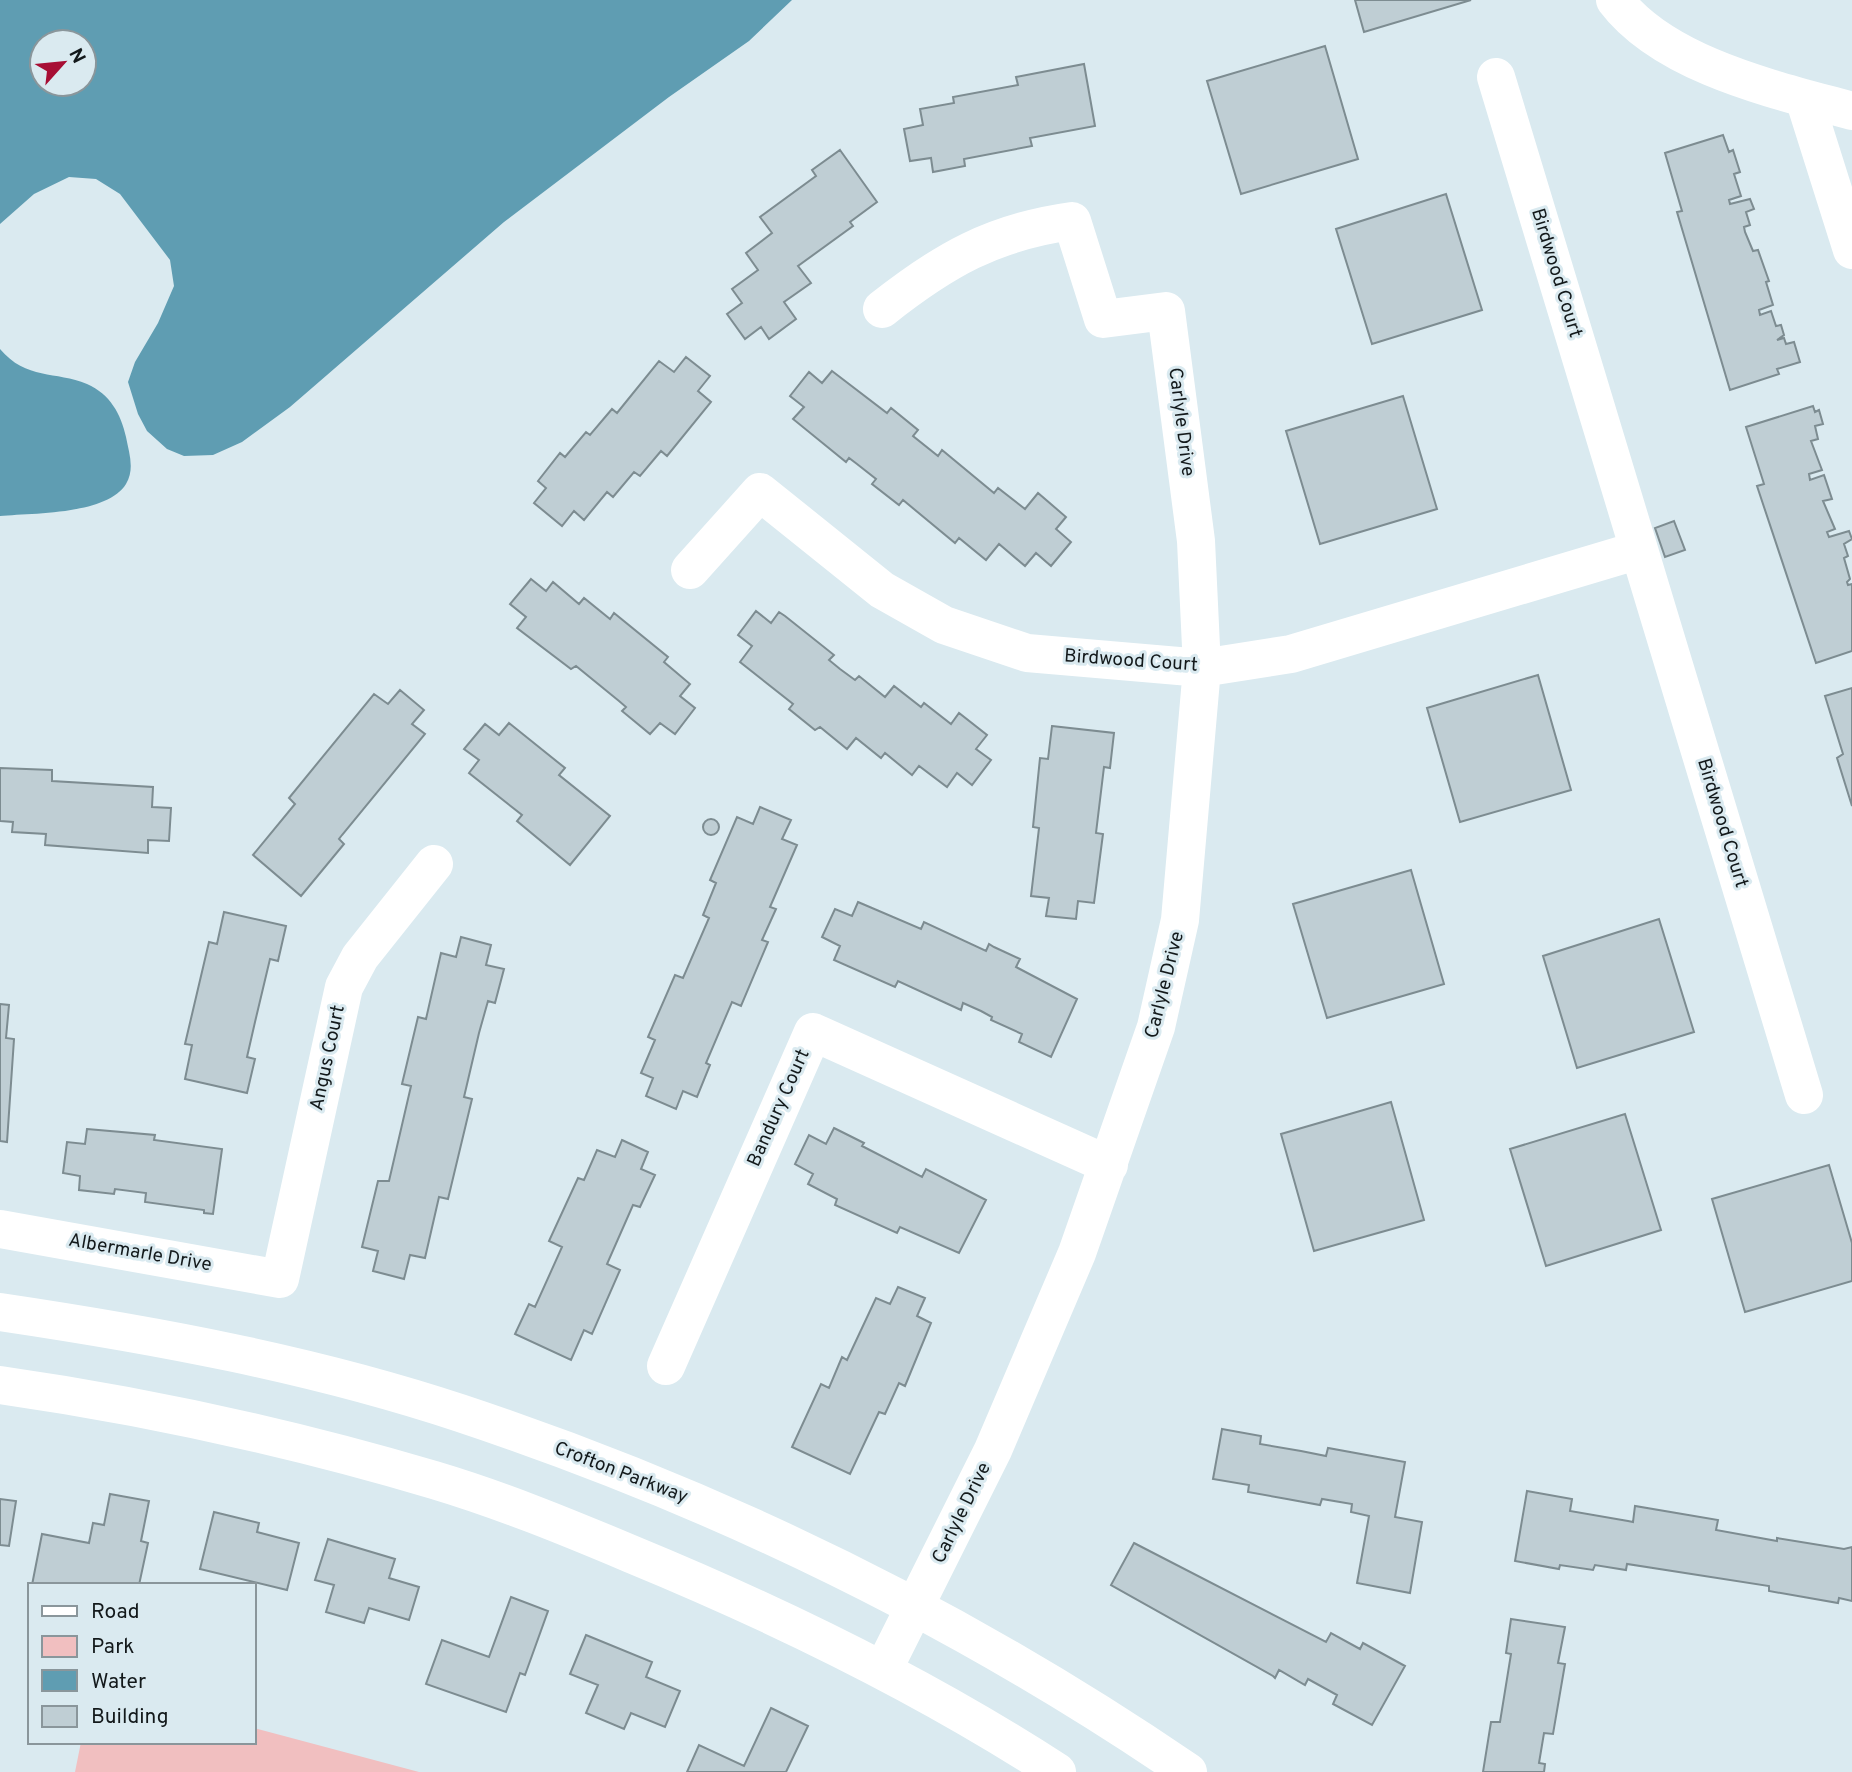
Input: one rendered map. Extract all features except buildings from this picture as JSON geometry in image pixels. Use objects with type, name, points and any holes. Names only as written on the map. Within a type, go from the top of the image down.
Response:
[{"type":"street","points":[[1615,0],[1657,37],[1704,65],[1745,81],[1804,98],[1849,100]]},
{"type":"street","name":"Birdwood Court","points":[[1496,77],[1804,1096]]},
{"type":"street","points":[[1804,98],[1852,250]]},
{"type":"street","name":"Carlyle Drive","points":[[882,309],[927,274],[995,238],[1035,226],[1072,221],[1103,319],[1166,312],[1196,541],[1202,668],[1180,920],[1156,1027],[1077,1253],[1024,1380],[883,1670]]},
{"type":"street","name":"Birdwood Court","points":[[690,570],[760,492],[882,590],[944,625],[1027,653],[1202,668],[1291,654],[1639,550]]},
{"type":"street","name":"Angus Court","points":[[280,1279],[344,987],[360,957],[434,864]]},
{"type":"street","name":"Bandury Court","points":[[666,1366],[813,1032],[1109,1165]]},
{"type":"street","name":"Albermarle Drive","points":[[0,1229],[280,1279]]},
{"type":"street","name":"Crofton Parkway","points":[[0,1312],[93,1326],[291,1366],[458,1413],[606,1465],[746,1524],[916,1605],[1045,1679],[1188,1772]]},
{"type":"street","points":[[0,1385],[81,1397],[275,1437],[437,1481],[580,1533],[717,1589],[883,1670],[1008,1740],[1057,1772]]},
{"type":"green space","points":[[256,1729],[419,1772],[75,1772],[81,1744],[256,1744]]},
{"type":"water","points":[[0,0],[792,0],[749,41],[669,97],[504,222],[290,407],[242,442],[213,455],[184,456],[167,449],[147,431],[138,414],[128,382],[135,362],[158,323],[174,286],[170,260],[120,194],[96,179],[69,177],[34,194],[0,224]]},
{"type":"water","points":[[0,349],[20,366],[87,384],[108,399],[121,420],[130,461],[129,478],[116,494],[103,502],[86,507],[49,513],[0,516]]}]
